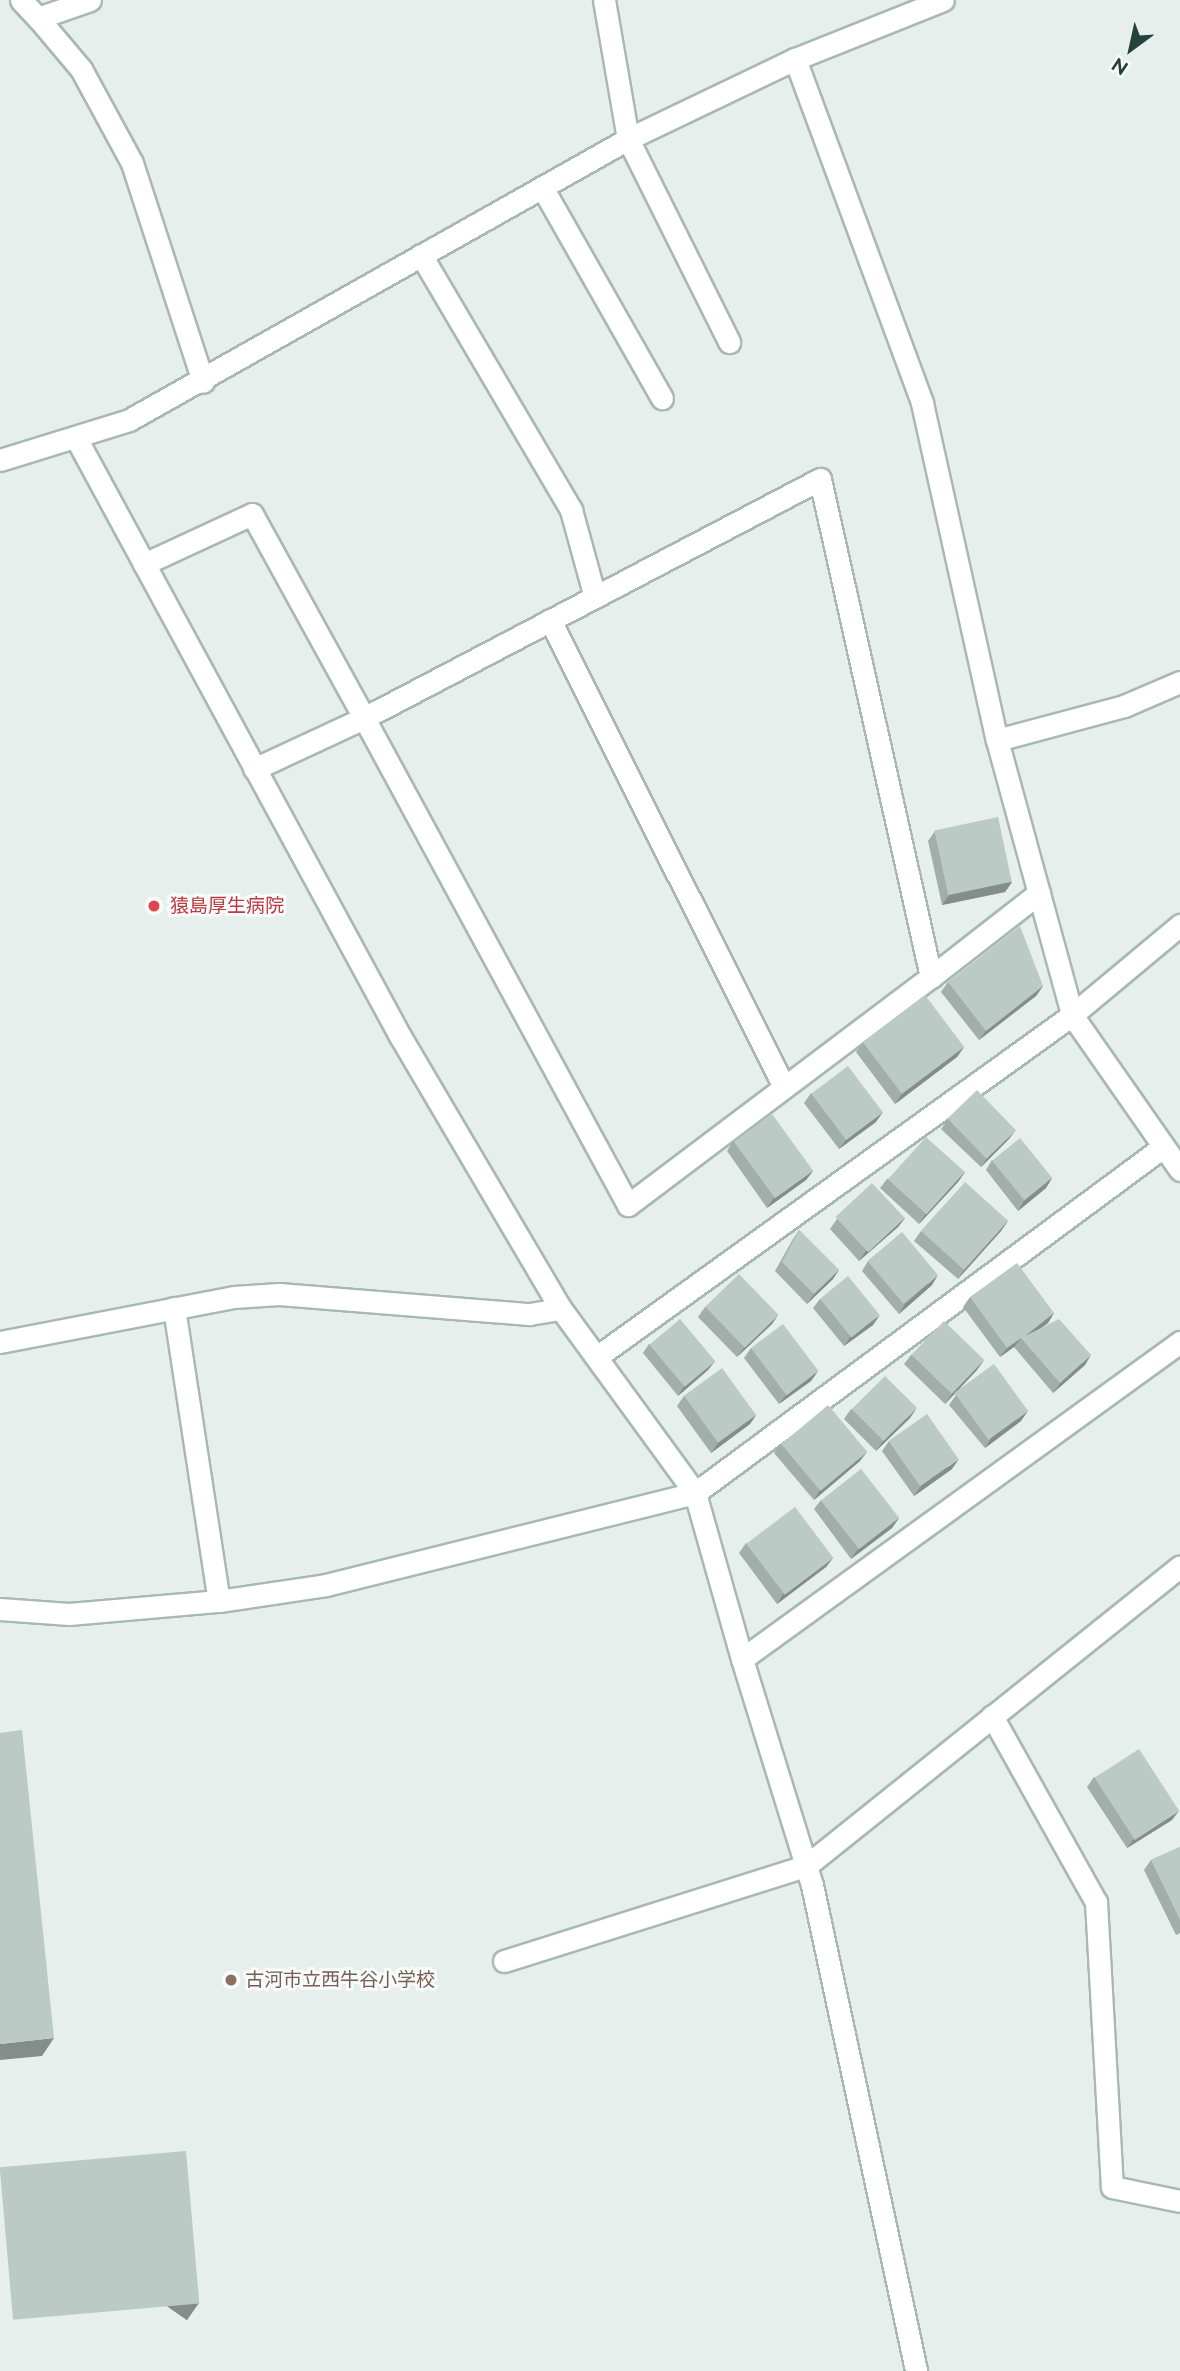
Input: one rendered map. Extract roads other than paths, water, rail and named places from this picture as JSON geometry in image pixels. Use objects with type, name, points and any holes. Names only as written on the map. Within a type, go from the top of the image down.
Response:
[{"type":"street","points":[[21,0],[81,69],[132,163],[203,382]]},
{"type":"street","points":[[38,18],[90,0]]},
{"type":"street","points":[[604,0],[628,139],[729,342]]},
{"type":"street","points":[[0,460],[129,420],[203,382],[628,139],[795,59],[943,0]]},
{"type":"street","points":[[795,59],[922,404],[997,740],[1072,1015],[1180,1170]]},
{"type":"street","points":[[542,187],[662,398]]},
{"type":"street","points":[[421,256],[571,510],[595,597]]},
{"type":"street","points":[[76,438],[400,1036],[561,1309],[598,1356],[695,1493],[742,1659],[806,1866],[916,2371]]},
{"type":"street","points":[[254,769],[364,718],[820,479],[931,977]]},
{"type":"street","points":[[144,564],[252,514],[628,1205],[1039,893]]},
{"type":"street","points":[[550,620],[784,1087]]},
{"type":"street","points":[[997,740],[1124,706],[1180,682]]},
{"type":"street","points":[[598,1356],[1072,1015],[1180,925]]},
{"type":"street","points":[[0,1609],[69,1614],[219,1601],[326,1585],[695,1493],[1163,1147]]},
{"type":"street","points":[[0,1342],[234,1297],[309,1293],[528,1314],[561,1309]]},
{"type":"street","points":[[174,1308],[219,1601]]},
{"type":"street","points":[[742,1659],[1180,1342]]},
{"type":"street","points":[[504,1961],[806,1866],[1180,1566]]},
{"type":"street","points":[[992,1716],[1096,1902],[1111,2188],[1180,2201]]},
{"type":"place","name":"猿島厚生病院","points":[[154,906]]},
{"type":"place","name":"古河市立西牛谷小学校","points":[[231,1980]]}]
